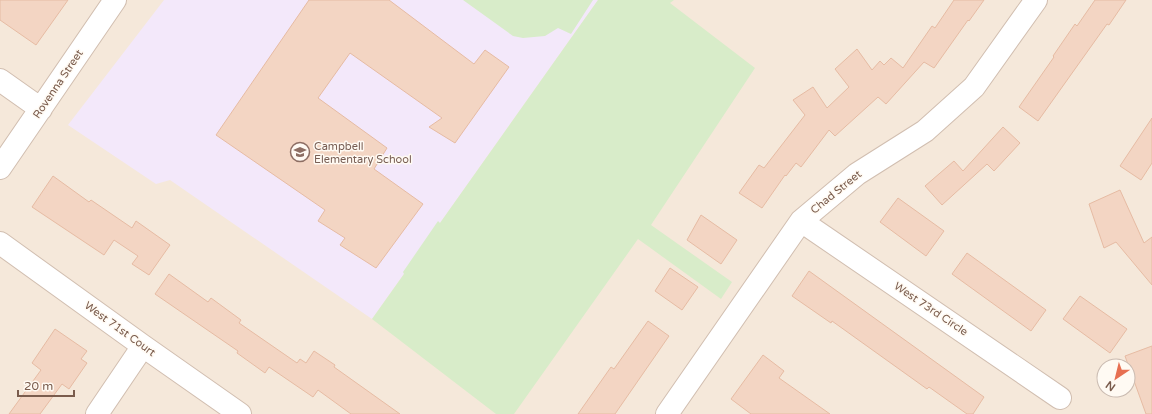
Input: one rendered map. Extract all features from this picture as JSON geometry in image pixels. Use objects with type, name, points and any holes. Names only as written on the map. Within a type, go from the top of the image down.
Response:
[{"type":"street","name":"Rovenna Street","points":[[0,168],[115,0]]},
{"type":"street","name":"Chad Street","points":[[670,413],[801,221],[857,174],[925,131],[974,87],[1036,0]]},
{"type":"street","points":[[0,80],[41,109]]},
{"type":"street","name":"West 73rd Circle","points":[[801,221],[1060,398]]},
{"type":"street","name":"West 71st Court","points":[[0,243],[240,414]]},
{"type":"street","points":[[97,414],[143,346]]},
{"type":"shaded area","points":[[0,0],[1152,0],[1152,414],[0,414]]},
{"type":"shaded area","name":"Campbell Elementary School","points":[[164,0],[598,0],[372,319],[170,180],[156,184],[68,125]]},
{"type":"green space","points":[[463,0],[593,0],[571,34],[558,28],[545,36],[523,38],[513,36]]},
{"type":"green space","points":[[598,0],[674,0],[670,3],[755,68],[651,225],[732,282],[721,299],[638,239],[514,414],[496,414],[372,319],[404,274],[403,272],[438,221],[440,223]]},
{"type":"building","points":[[0,0],[68,0],[36,45],[0,20]]},
{"type":"building","points":[[309,0],[389,0],[474,64],[485,50],[509,67],[455,143],[429,127],[442,118],[350,53],[318,98],[387,148],[374,169],[423,204],[376,268],[340,245],[345,238],[318,221],[325,210],[216,135]]},
{"type":"building","points":[[954,0],[984,0],[934,68],[924,62],[886,104],[878,97],[835,136],[829,130],[801,167],[796,163],[786,176],[785,175],[762,208],[739,193],[759,165],[764,168],[805,115],[793,100],[813,87],[827,108],[849,87],[835,69],[857,49],[872,70],[880,61],[884,65],[891,58],[903,68],[932,26],[935,28]]},
{"type":"building","points":[[1095,0],[1126,0],[1109,25],[1107,24],[1038,121],[1019,107],[1075,24],[1077,26]]},
{"type":"building","points":[[1152,118],[1152,163],[1141,180],[1120,166]]},
{"type":"building","points":[[1003,127],[1020,143],[994,171],[987,164],[942,205],[925,186],[954,161],[963,171]]},
{"type":"building","points":[[53,176],[89,202],[91,200],[132,228],[136,221],[170,245],[149,275],[132,264],[138,256],[114,240],[104,255],[32,207]]},
{"type":"building","points":[[1120,190],[1144,243],[1152,237],[1152,285],[1116,242],[1104,248],[1089,204]]},
{"type":"building","points":[[898,198],[944,231],[926,256],[880,222]]},
{"type":"building","points":[[701,215],[737,240],[721,264],[687,240]]},
{"type":"building","points":[[967,253],[1046,310],[1031,331],[952,274]]},
{"type":"building","points":[[670,268],[698,287],[682,310],[655,291]]},
{"type":"building","points":[[809,271],[984,397],[973,414],[967,414],[929,387],[927,389],[832,321],[831,323],[792,296]]},
{"type":"building","points":[[169,274],[208,302],[211,298],[241,320],[239,323],[297,363],[300,359],[306,363],[314,351],[400,414],[351,414],[318,390],[313,397],[269,367],[265,373],[237,353],[238,351],[155,294]]},
{"type":"building","points":[[1080,296],[1127,329],[1110,353],[1063,319]]},
{"type":"building","points":[[648,321],[669,336],[615,414],[578,414],[611,367],[614,369]]},
{"type":"building","points":[[55,329],[87,351],[81,359],[87,363],[69,389],[62,384],[40,414],[9,414],[41,370],[32,363]]},
{"type":"building","points":[[1152,346],[1152,414],[1146,414],[1136,386],[1136,358],[1126,358],[1125,356]]},
{"type":"building","points":[[763,355],[784,371],[779,378],[830,414],[751,414],[731,399]]},
{"type":"place","name":"Campbell Elementary School","points":[[300,152]]}]
